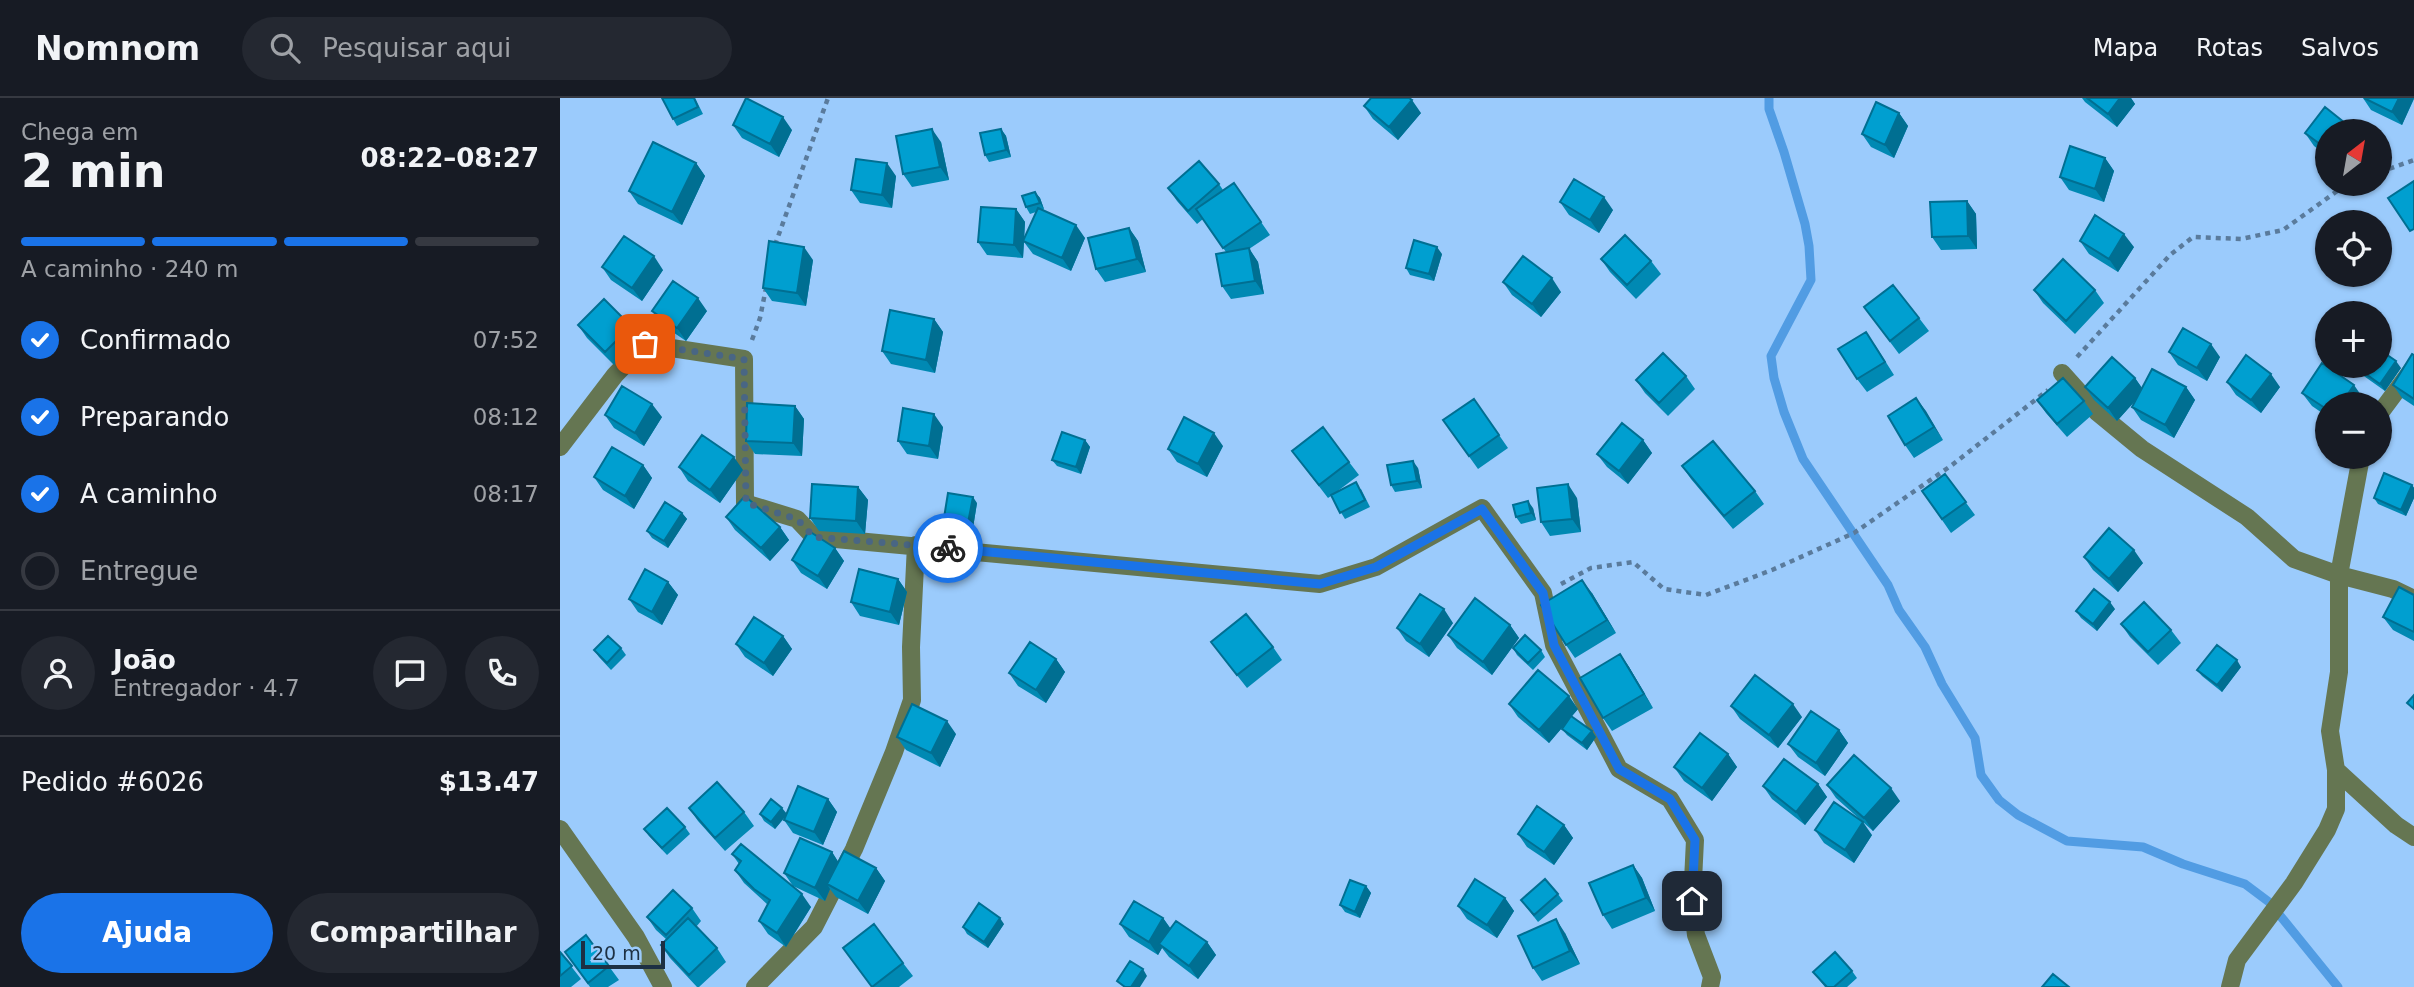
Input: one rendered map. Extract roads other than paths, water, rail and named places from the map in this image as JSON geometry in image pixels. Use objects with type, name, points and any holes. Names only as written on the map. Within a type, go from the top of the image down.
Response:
[{"type":"street","points":[[560,447],[615,375],[645,344],[744,359],[746,503],[797,519],[814,537],[1320,584],[1376,567],[1482,509],[1543,593],[1554,645],[1619,769],[1670,799],[1695,840],[1692,901],[1696,935],[1712,977],[1710,987]]},
{"type":"street","points":[[2392,397],[2414,367]]},
{"type":"street","points":[[2062,373],[2097,412],[2142,449],[2247,517],[2294,559],[2339,575],[2393,589],[2414,599]]},
{"type":"street","points":[[2230,987],[2237,960],[2294,883],[2327,830],[2336,809],[2336,770],[2330,731],[2339,672],[2339,575],[2359,469]]},
{"type":"street","points":[[755,987],[814,927],[854,849],[894,752],[912,700],[911,647],[916,545]]},
{"type":"street","points":[[2336,770],[2396,825],[2414,837]]},
{"type":"street","points":[[560,829],[636,937],[663,987]]},
{"type":"waterway","points":[[1769,98],[1769,109],[1805,224],[1811,280],[1771,356],[1784,412],[1803,459],[1888,585],[1899,610],[1925,647],[1942,684],[1975,738],[1981,775],[1999,800],[2018,815],[2067,841],[2143,847],[2183,864],[2245,884],[2269,902],[2338,987]]}]
